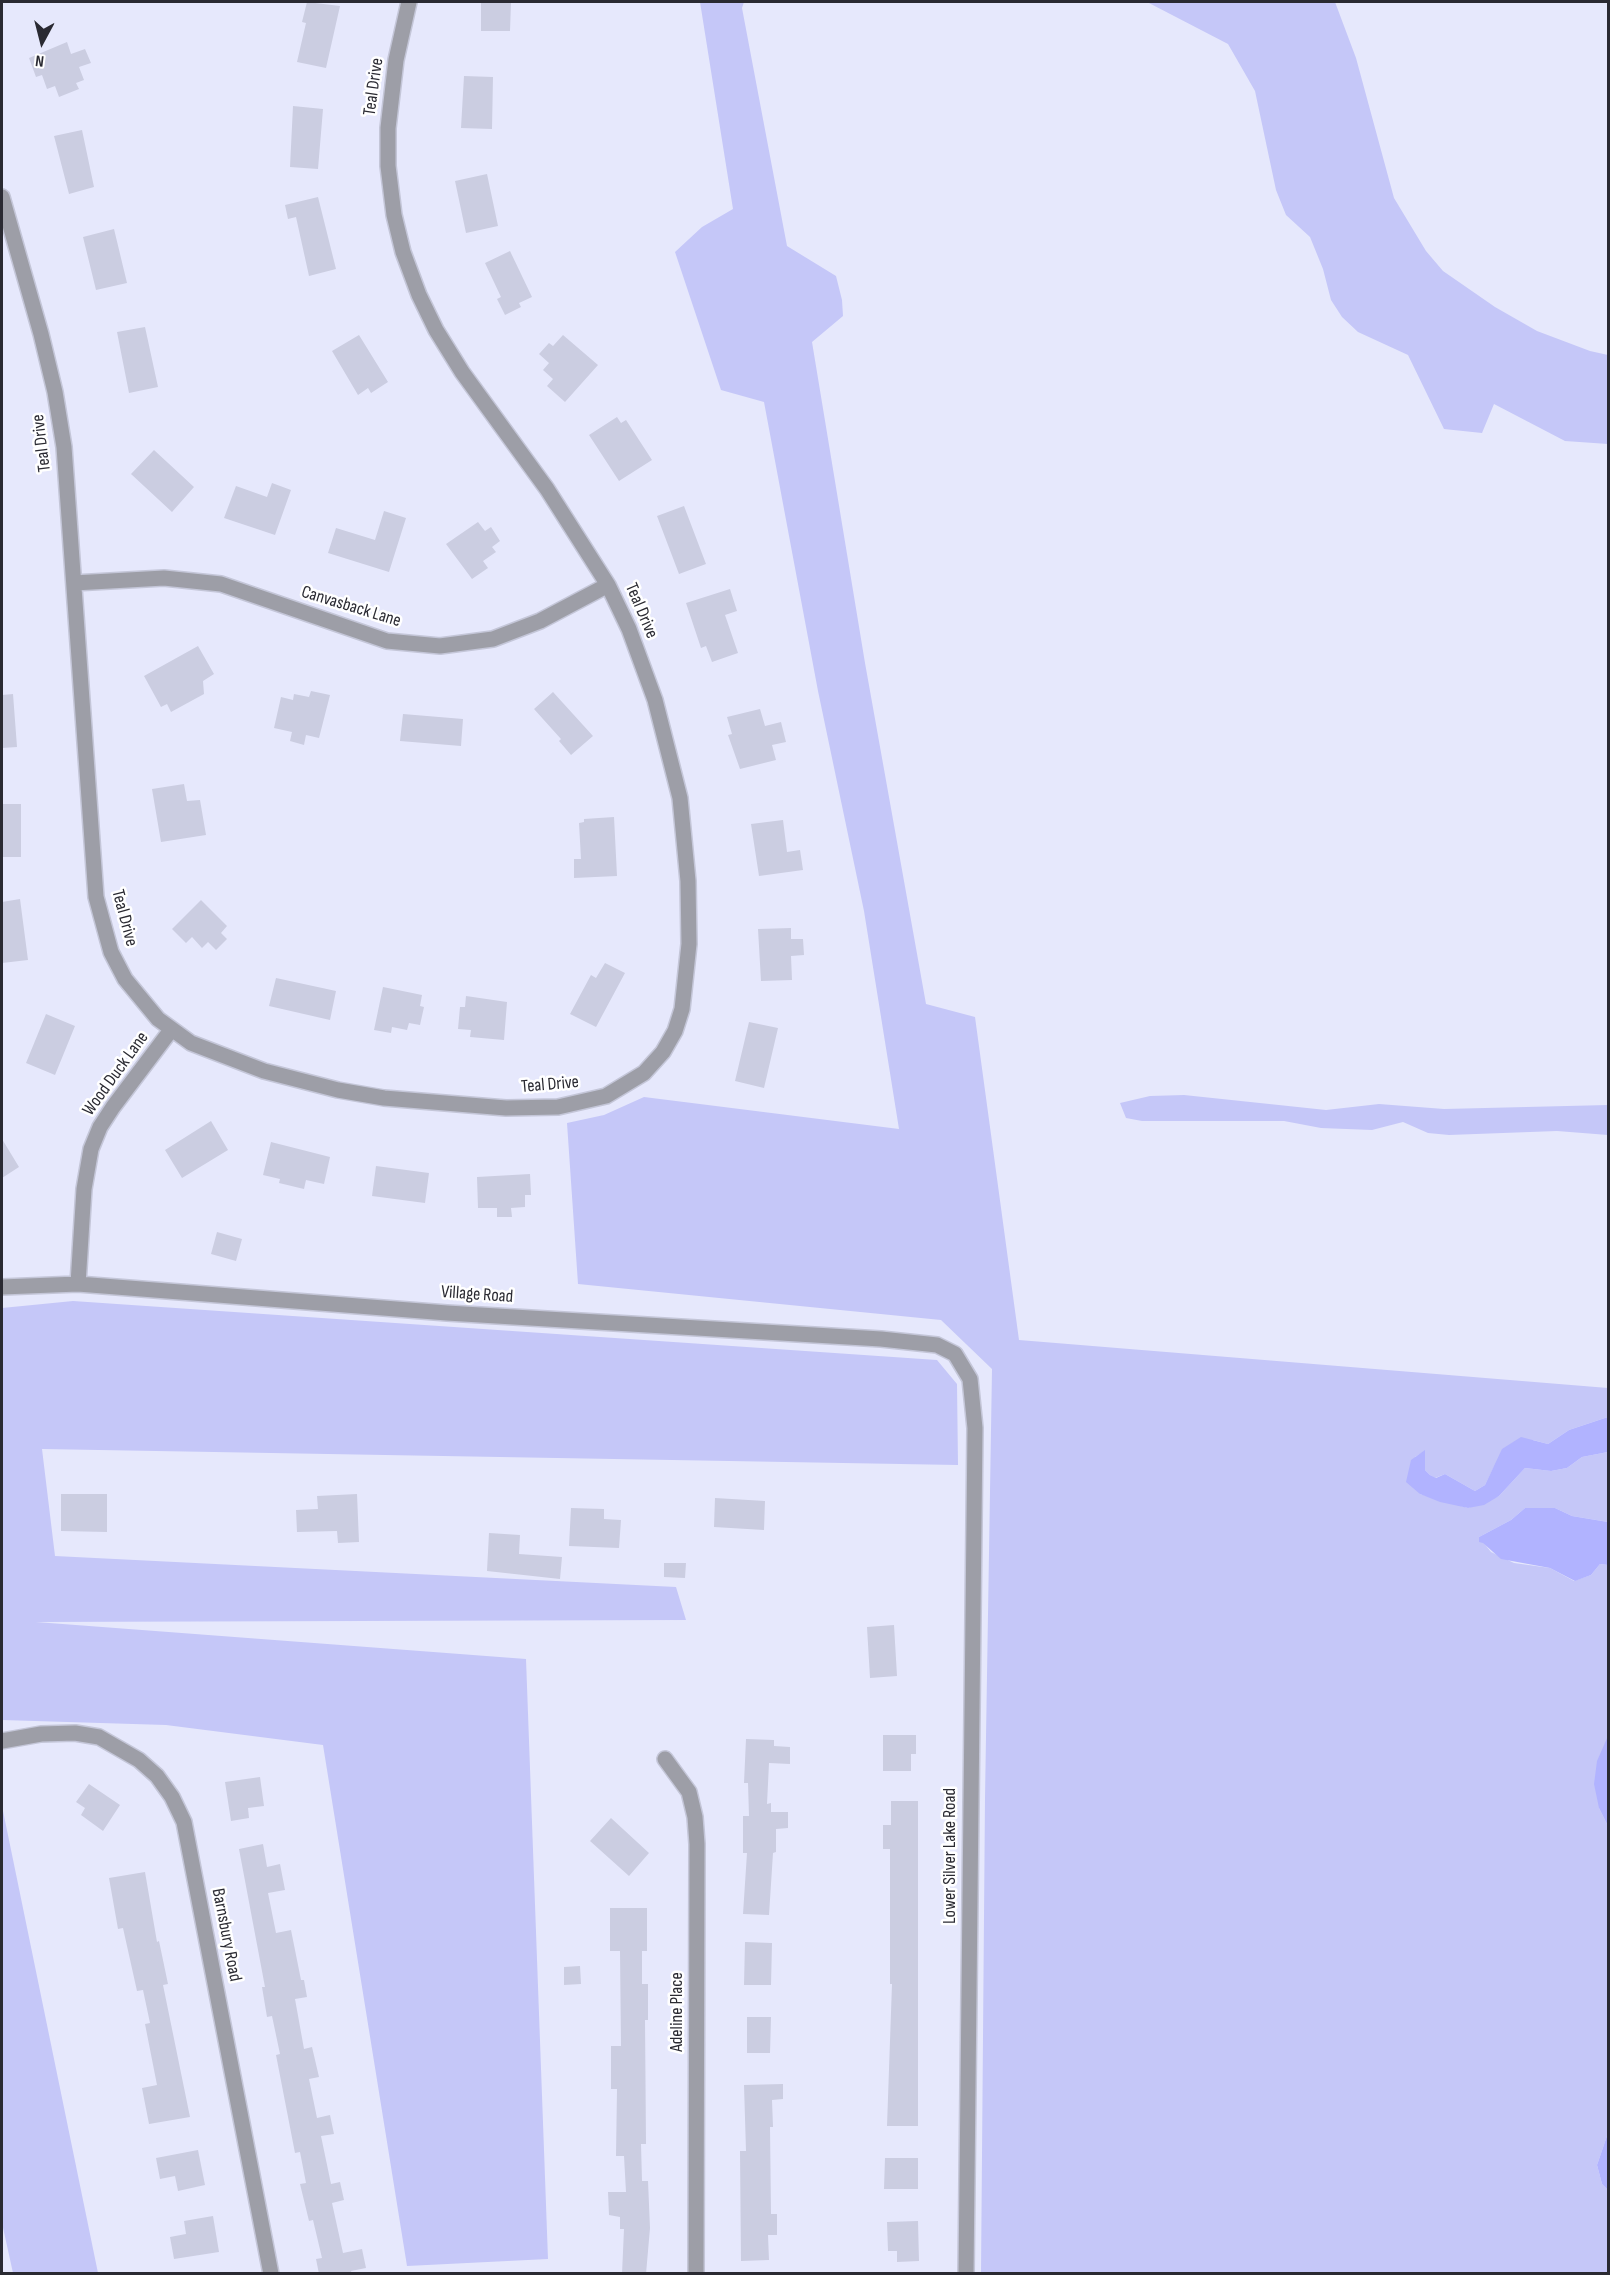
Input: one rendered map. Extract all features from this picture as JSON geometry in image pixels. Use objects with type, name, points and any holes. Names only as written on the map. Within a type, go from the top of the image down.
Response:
[{"type":"street","name":"Teal Drive","points":[[2,197],[41,334],[55,392],[64,447],[96,897],[111,952],[125,979],[143,1003],[171,1030],[210,1052],[264,1071],[372,1096],[455,1106],[558,1107],[606,1096],[644,1073],[663,1052],[675,1031],[682,1009],[689,944],[688,881],[683,820],[669,750],[655,700],[629,630],[608,585],[553,498],[462,372],[436,330],[419,295],[403,252],[394,215],[388,166],[388,128],[396,60],[408,2]]},
{"type":"street","name":"Canvasback Lane","points":[[74,583],[164,578],[221,584],[387,641],[440,646],[493,639],[540,621],[608,585]]},
{"type":"street","name":"Wood Duck Lane","points":[[78,1284],[84,1189],[91,1149],[100,1127],[113,1107],[171,1030]]},
{"type":"street","name":"Village Road","points":[[2,1287],[78,1284],[447,1312],[881,1339],[937,1345],[950,1350]]},
{"type":"street","name":"Lower Silver Lake Road","points":[[950,1350],[961,1360],[970,1379],[975,1439],[966,2274]]},
{"type":"street","name":"Barnsbury Road","points":[[2,1741],[41,1734],[75,1733],[99,1737],[139,1760],[157,1776],[172,1797],[184,1822],[271,2274]]},
{"type":"street","name":"Adeline Place","points":[[665,1759],[689,1792],[696,1835],[696,2274]]},
{"type":"shaded area","points":[[700,2],[744,2],[742,8],[787,246],[836,276],[842,300],[843,316],[812,342],[865,663],[926,1004],[975,1017],[1019,1340],[1608,1388],[1608,1417],[1569,1430],[1548,1444],[1533,1440],[1494,1467],[1485,1485],[1475,1491],[1445,1474],[1435,1478],[1430,1475],[1425,1470],[1425,1451],[1415,1457],[1420,1494],[1468,1508],[1499,1496],[1525,1468],[1551,1471],[1567,1468],[1582,1457],[1608,1452],[1608,1522],[1572,1516],[1555,1508],[1525,1508],[1511,1520],[1479,1537],[1491,1552],[1514,1563],[1550,1568],[1574,1581],[1591,1575],[1600,1564],[1608,1565],[1608,1736],[1599,1808],[1608,1826],[1608,2133],[1597,2165],[1602,2184],[1608,2190],[1608,2273],[981,2273],[992,1369],[941,1320],[578,1284],[567,1123],[604,1115],[644,1097],[899,1129],[864,911],[818,691],[764,402],[721,390],[675,252],[702,227],[733,209]]},
{"type":"shaded area","points":[[1147,2],[1335,2],[1356,58],[1394,198],[1426,251],[1443,271],[1495,307],[1537,331],[1590,351],[1608,355],[1608,444],[1565,441],[1494,404],[1482,433],[1444,429],[1408,355],[1358,332],[1342,317],[1331,300],[1323,269],[1310,237],[1286,215],[1276,190],[1255,91],[1228,44]]},
{"type":"shaded area","points":[[1184,1095],[1326,1110],[1379,1104],[1444,1109],[1608,1105],[1608,1135],[1557,1131],[1449,1135],[1428,1133],[1403,1122],[1372,1130],[1321,1128],[1284,1121],[1142,1121],[1126,1118],[1120,1103],[1150,1096]]},
{"type":"shaded area","points":[[73,1301],[937,1360],[957,1384],[958,1465],[42,1449],[55,1556],[676,1587],[686,1620],[36,1622],[526,1659],[548,2259],[407,2266],[323,1745],[166,1725],[2,1720],[2,1308]]},
{"type":"shaded area","points":[[1608,1417],[1608,1452],[1582,1457],[1567,1468],[1551,1471],[1525,1468],[1499,1496],[1484,1505],[1468,1508],[1440,1502],[1420,1494],[1406,1482],[1411,1460],[1425,1450],[1425,1470],[1430,1475],[1436,1478],[1445,1474],[1475,1491],[1485,1485],[1502,1449],[1521,1437],[1548,1444],[1569,1430]]},
{"type":"shaded area","points":[[1525,1508],[1555,1508],[1572,1516],[1608,1522],[1608,1565],[1600,1564],[1591,1575],[1575,1581],[1550,1568],[1501,1559],[1479,1542],[1479,1537],[1511,1520]]},
{"type":"shaded area","points":[[1608,1736],[1608,1826],[1599,1808],[1594,1784],[1597,1761]]},
{"type":"shaded area","points":[[2,1806],[98,2273],[13,2273],[2,2223]]},
{"type":"shaded area","points":[[1608,2133],[1608,2190],[1602,2184],[1597,2165]]},
{"type":"building","points":[[307,2],[340,6],[326,68],[297,62],[306,23],[302,22]]},
{"type":"building","points":[[481,2],[511,2],[510,31],[481,31]]},
{"type":"building","points":[[67,42],[71,54],[85,49],[91,63],[79,67],[84,80],[76,83],[79,89],[59,97],[55,86],[47,89],[42,75],[36,77],[29,58]]},
{"type":"building","points":[[464,76],[493,77],[492,129],[461,128]]},
{"type":"building","points":[[293,106],[323,109],[318,169],[290,167]]},
{"type":"building","points":[[82,130],[94,187],[69,194],[54,136]]},
{"type":"building","points":[[487,174],[498,226],[466,233],[455,181]]},
{"type":"building","points":[[318,197],[336,269],[309,276],[296,217],[288,219],[285,205]]},
{"type":"building","points":[[114,229],[127,283],[96,290],[83,237]]},
{"type":"building","points":[[510,251],[532,297],[519,303],[521,307],[505,315],[497,299],[501,297],[485,263]]},
{"type":"building","points":[[145,327],[158,387],[129,393],[117,332]]},
{"type":"building","points":[[359,335],[388,382],[371,393],[368,388],[358,395],[332,351]]},
{"type":"building","points":[[563,335],[598,365],[565,402],[547,386],[553,379],[543,370],[549,363],[539,354],[549,343],[553,346]]},
{"type":"building","points":[[617,417],[621,423],[626,420],[652,460],[619,481],[589,435]]},
{"type":"building","points":[[154,450],[194,487],[172,512],[131,474]]},
{"type":"building","points":[[272,483],[291,490],[275,535],[224,518],[236,486],[267,497]]},
{"type":"building","points":[[684,506],[706,564],[679,574],[657,516]]},
{"type":"building","points":[[384,511],[406,518],[389,572],[328,553],[336,528],[375,540]]},
{"type":"building","points":[[478,522],[485,531],[491,527],[500,541],[492,547],[496,552],[483,561],[488,568],[472,579],[446,544]]},
{"type":"building","points":[[730,589],[737,611],[725,615],[738,653],[712,662],[706,646],[701,648],[686,603]]},
{"type":"building","points":[[198,646],[214,674],[203,681],[204,694],[171,712],[167,704],[161,707],[144,676]]},
{"type":"building","points":[[311,691],[330,695],[319,738],[306,735],[304,745],[290,741],[292,732],[274,728],[281,697],[293,700],[294,694],[309,697]]},
{"type":"building","points":[[553,692],[593,736],[571,755],[559,741],[561,739],[534,709]]},
{"type":"building","points":[[13,694],[17,747],[2,748],[2,695]]},
{"type":"building","points":[[760,709],[765,726],[781,722],[786,742],[772,745],[776,760],[740,769],[728,735],[732,734],[727,717]]},
{"type":"building","points":[[403,714],[463,719],[461,746],[400,741]]},
{"type":"building","points":[[184,784],[187,801],[200,800],[206,835],[161,842],[152,789]]},
{"type":"building","points":[[2,804],[21,804],[21,857],[2,857]]},
{"type":"building","points":[[614,817],[617,876],[574,878],[574,859],[581,859],[579,823],[584,822],[584,819]]},
{"type":"building","points":[[783,820],[787,852],[800,850],[803,870],[759,876],[751,824]]},
{"type":"building","points":[[20,899],[28,960],[2,963],[2,902]]},
{"type":"building","points":[[201,900],[227,926],[221,933],[227,939],[216,950],[208,942],[202,948],[192,937],[186,943],[172,929]]},
{"type":"building","points":[[791,928],[791,939],[803,939],[804,955],[791,956],[792,980],[761,981],[758,929]]},
{"type":"building","points":[[605,963],[625,973],[596,1027],[570,1014],[591,975],[596,978]]},
{"type":"building","points":[[276,978],[336,991],[330,1020],[269,1006]]},
{"type":"building","points":[[383,987],[422,995],[420,1006],[424,1007],[420,1025],[409,1023],[407,1030],[392,1027],[391,1033],[374,1030]]},
{"type":"building","points":[[466,996],[507,1002],[504,1040],[470,1037],[471,1030],[458,1029],[460,1007],[465,1007]]},
{"type":"building","points":[[46,1014],[75,1026],[55,1075],[26,1063]]},
{"type":"building","points":[[749,1022],[778,1028],[764,1088],[735,1081]]},
{"type":"building","points":[[211,1121],[228,1150],[182,1178],[165,1150]]},
{"type":"building","points":[[2,1139],[19,1167],[2,1178]]},
{"type":"building","points":[[271,1142],[330,1157],[324,1184],[306,1180],[304,1189],[279,1183],[280,1179],[263,1175]]},
{"type":"building","points":[[376,1166],[429,1173],[425,1203],[372,1196]]},
{"type":"building","points":[[530,1174],[531,1195],[525,1195],[525,1207],[511,1208],[512,1217],[497,1217],[497,1208],[478,1208],[477,1177]]},
{"type":"building","points":[[217,1232],[242,1239],[236,1261],[211,1254]]},
{"type":"building","points":[[61,1494],[107,1494],[107,1532],[61,1531]]},
{"type":"building","points":[[357,1494],[359,1542],[338,1543],[337,1531],[297,1532],[296,1510],[318,1509],[317,1496]]},
{"type":"building","points":[[715,1498],[765,1501],[764,1530],[714,1527]]},
{"type":"building","points":[[571,1508],[604,1509],[604,1519],[621,1520],[619,1548],[569,1546]]},
{"type":"building","points":[[489,1533],[520,1535],[519,1554],[562,1557],[560,1579],[487,1571]]},
{"type":"building","points":[[664,1563],[686,1563],[685,1578],[664,1577]]},
{"type":"building","points":[[894,1625],[897,1676],[870,1678],[867,1627]]},
{"type":"building","points":[[883,1735],[916,1735],[916,1754],[911,1754],[911,1771],[883,1771]]},
{"type":"building","points":[[746,1739],[774,1740],[774,1746],[790,1747],[790,1764],[769,1763],[767,1804],[771,1803],[771,1812],[788,1812],[788,1828],[776,1829],[776,1852],[773,1853],[769,1915],[743,1914],[747,1853],[743,1853],[743,1816],[749,1816],[748,1783],[744,1783]]},
{"type":"building","points":[[260,1777],[264,1806],[248,1808],[249,1818],[231,1821],[225,1782]]},
{"type":"building","points":[[89,1784],[120,1805],[103,1831],[81,1815],[85,1808],[76,1802]]},
{"type":"building","points":[[891,1801],[918,1801],[918,2126],[887,2126],[892,1984],[890,1984],[890,1849],[883,1849],[883,1825],[891,1825]]},
{"type":"building","points":[[611,1818],[649,1853],[629,1876],[590,1841]]},
{"type":"building","points":[[263,1844],[267,1867],[280,1864],[285,1890],[268,1893],[276,1933],[291,1930],[301,1980],[304,1980],[307,1997],[295,1999],[304,2049],[312,2047],[319,2077],[309,2079],[317,2118],[330,2115],[334,2134],[321,2136],[331,2184],[340,2182],[344,2200],[332,2203],[343,2253],[362,2249],[366,2268],[351,2271],[352,2274],[319,2274],[316,2259],[322,2258],[313,2220],[309,2221],[300,2184],[306,2183],[300,2152],[295,2153],[276,2055],[280,2054],[272,2016],[267,2017],[262,1987],[265,1987],[239,1849]]},
{"type":"building","points":[[145,1872],[157,1942],[159,1941],[168,1984],[163,1985],[190,2117],[149,2124],[142,2088],[157,2085],[145,2024],[150,2023],[143,1990],[137,1991],[123,1928],[118,1929],[109,1878]]},
{"type":"building","points":[[610,1908],[647,1908],[647,1951],[642,1951],[642,1984],[648,1984],[648,2020],[645,2020],[646,2144],[641,2144],[642,2181],[648,2181],[650,2228],[646,2274],[622,2274],[624,2229],[620,2229],[620,2217],[609,2215],[608,2192],[626,2192],[624,2156],[616,2156],[617,2089],[611,2089],[611,2046],[621,2046],[620,1951],[610,1951]]},
{"type":"building","points":[[745,1942],[772,1943],[771,1985],[744,1985]]},
{"type":"building","points":[[580,1966],[581,1984],[564,1985],[564,1967]]},
{"type":"building","points":[[747,2017],[771,2017],[770,2053],[747,2053]]},
{"type":"building","points":[[783,2084],[783,2099],[772,2100],[773,2127],[770,2127],[771,2214],[777,2214],[777,2235],[768,2235],[769,2260],[741,2261],[740,2151],[746,2151],[744,2085]]},
{"type":"building","points":[[198,2150],[205,2185],[178,2191],[175,2176],[160,2179],[156,2158]]},
{"type":"building","points":[[885,2158],[918,2158],[918,2189],[884,2189]]},
{"type":"building","points":[[213,2216],[219,2252],[174,2259],[170,2237],[186,2234],[184,2221]]},
{"type":"building","points":[[918,2221],[919,2261],[897,2262],[897,2251],[888,2251],[887,2222]]}]
